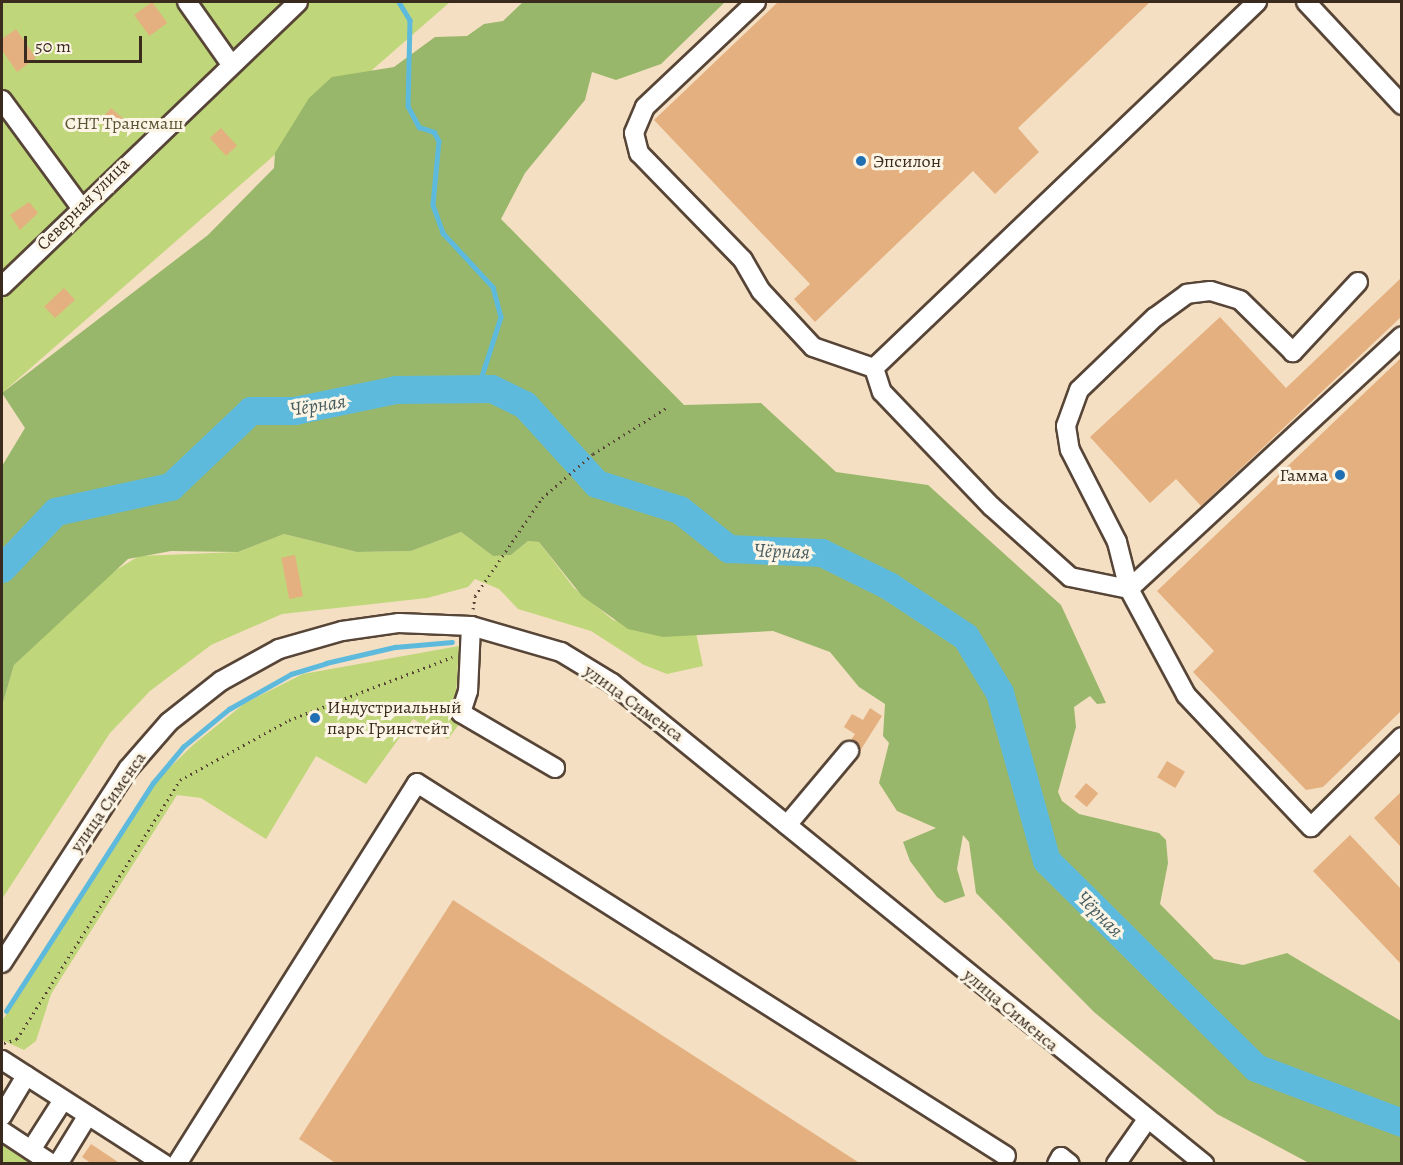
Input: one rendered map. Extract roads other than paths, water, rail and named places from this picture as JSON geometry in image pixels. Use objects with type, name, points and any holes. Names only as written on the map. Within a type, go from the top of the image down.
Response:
[{"type":"street","points":[[187,2],[230,63]]},
{"type":"street","name":"Северная улица","points":[[2,286],[80,206],[230,63],[298,2]]},
{"type":"street","points":[[756,2],[645,107],[634,133],[639,153],[743,260],[760,291],[813,346],[874,368]]},
{"type":"street","points":[[874,368],[1257,2]]},
{"type":"street","points":[[1306,2],[1401,105]]},
{"type":"street","points":[[2,100],[80,206]]},
{"type":"street","points":[[1358,282],[1293,352],[1240,300],[1210,291],[1187,294],[1155,317],[1079,390],[1066,426],[1070,450],[1117,542],[1129,589],[1186,696],[1311,827],[1401,737]]},
{"type":"street","points":[[1129,589],[1401,336]]},
{"type":"street","points":[[874,368],[882,392],[991,506],[1070,577],[1129,589]]},
{"type":"street","name":"улица Сименса","points":[[2,963],[128,769],[169,722],[221,681],[279,649],[342,631],[399,623],[471,626],[561,652],[612,683],[1146,1121],[1204,1164]]},
{"type":"street","points":[[471,626],[471,649],[461,713],[555,768]]},
{"type":"street","points":[[787,825],[849,751]]},
{"type":"street","points":[[177,1164],[417,783],[1006,1156]]},
{"type":"street","points":[[2,1060],[165,1164]]},
{"type":"street","points":[[2,1116],[26,1076]]},
{"type":"street","points":[[31,1150],[63,1100]]},
{"type":"street","points":[[58,1164],[88,1115]]},
{"type":"street","points":[[1116,1164],[1146,1121]]},
{"type":"street","points":[[2,1131],[52,1164]]},
{"type":"street","points":[[1057,1164],[1061,1157],[1070,1164]]},
{"type":"waterway","points":[[399,2],[410,20],[408,106],[419,127],[434,132],[439,141],[433,205],[443,233],[493,287],[501,317],[478,389]]},
{"type":"waterway","name":"Чёрная","points":[[2,569],[56,512],[171,487],[251,411],[295,411],[396,390],[492,389],[525,405],[597,484],[680,510],[729,549],[822,553],[889,586],[966,637],[1000,693],[1047,861],[1256,1068],[1402,1123]]},
{"type":"waterway","points":[[6,1011],[153,783],[183,747],[229,709],[291,674],[326,663],[395,647],[452,642]]},
{"type":"place","name":"Эпсилон","points":[[861,161]]},
{"type":"place","name":"Гамма","points":[[1340,475]]},
{"type":"place","name":"Индустриальный парк Гринстейт","points":[[315,718]]},
{"type":"park label","name":"СНТ Трансмаш","points":[[124,123]]}]
